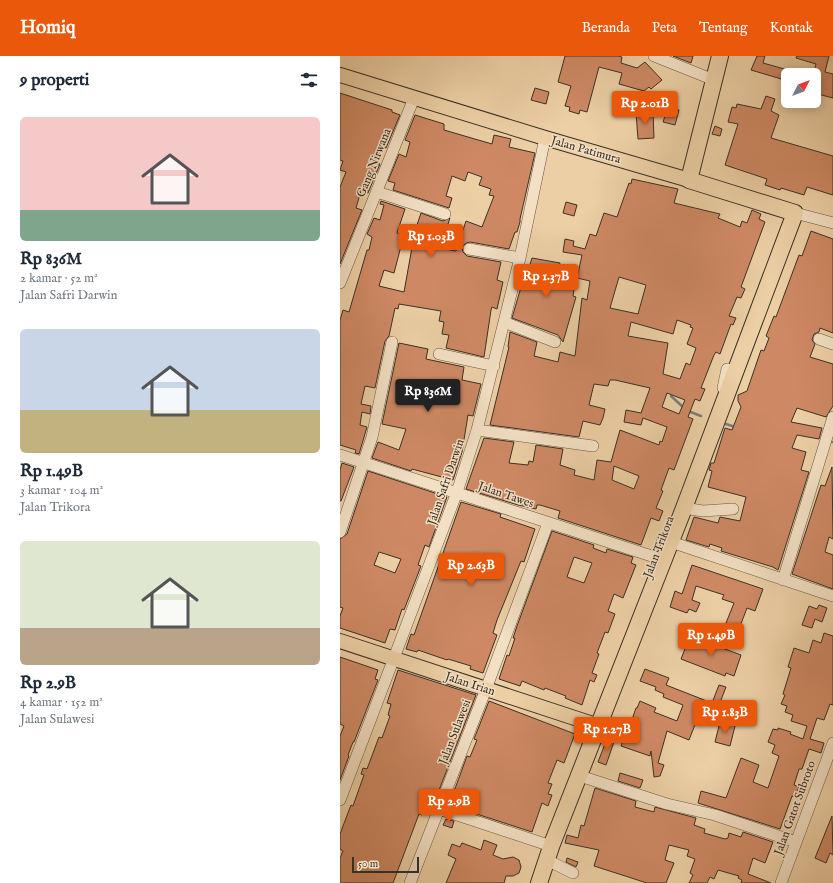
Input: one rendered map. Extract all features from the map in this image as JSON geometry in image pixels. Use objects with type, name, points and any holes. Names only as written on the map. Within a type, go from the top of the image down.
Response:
[{"type":"highway","points":[[689,180],[720,56]]},
{"type":"highway","name":"Jalan Patimura","points":[[689,180],[790,211]]},
{"type":"highway","name":"Jalan Trikora","points":[[530,883],[595,725],[660,558],[727,369],[790,211]]},
{"type":"highway","name":"Jalan Trikora","points":[[666,541],[684,508],[790,211]]},
{"type":"highway","name":"Jalan Trikora","points":[[539,883],[580,776],[595,725]]},
{"type":"main road","name":"Jalan Patimura","points":[[340,75],[545,138],[689,180]]},
{"type":"main road","name":"Jalan Irian","points":[[340,640],[595,725]]},
{"type":"street","points":[[654,56],[714,80]]},
{"type":"street","name":"Gang Nirwana","points":[[340,283],[414,98]]},
{"type":"street","name":"Jalan Safri Darwin","points":[[340,800],[457,492],[477,430],[520,258],[545,138]]},
{"type":"street","points":[[376,192],[445,214]]},
{"type":"street","name":"Jalan Patimura","points":[[790,211],[833,222]]},
{"type":"street","points":[[469,249],[520,258]]},
{"type":"street","points":[[504,322],[555,342]]},
{"type":"street","points":[[819,339],[833,344]]},
{"type":"street","points":[[340,532],[372,437],[392,342]]},
{"type":"street","points":[[439,354],[494,366]]},
{"type":"street","points":[[715,423],[727,369]]},
{"type":"street","points":[[783,580],[833,416]]},
{"type":"street","points":[[477,430],[593,446]]},
{"type":"street","name":"Jalan Tawes","points":[[340,455],[660,558]]},
{"type":"street","points":[[684,508],[704,511],[733,509]]},
{"type":"street","name":"Jalan Sulawesi","points":[[410,883],[486,689],[548,523]]},
{"type":"street","points":[[666,541],[833,596]]},
{"type":"street","name":"Jalan Gatot Subroto","points":[[781,883],[833,743]]},
{"type":"street","points":[[580,776],[667,804],[715,815],[796,842]]},
{"type":"street","points":[[439,809],[545,844]]},
{"type":"street","points":[[547,860],[573,873]]},
{"type":"building","points":[[565,56],[618,56],[622,57],[621,63],[637,68],[645,62],[662,80],[651,89],[649,87],[644,91],[619,84],[622,73],[599,67],[587,112],[580,110],[579,114],[569,111],[570,107],[565,106],[571,86],[558,82]]},
{"type":"building","points":[[673,56],[693,56],[691,63]]},
{"type":"building","points":[[757,56],[765,56],[763,63],[781,68],[781,79],[751,70]]},
{"type":"building","points":[[797,56],[829,56],[825,72],[833,74],[833,98],[821,95],[821,68],[815,68],[816,64],[796,58]]},
{"type":"building","points":[[535,88],[549,92],[546,104],[531,100]]},
{"type":"building","points":[[340,93],[392,110],[392,112],[400,115],[386,148],[382,146],[376,163],[380,164],[368,193],[361,191],[356,208],[362,210],[340,264],[340,187],[346,172],[340,170],[343,161],[340,160]]},
{"type":"building","points":[[766,96],[775,99],[771,111],[779,115],[771,138],[833,156],[833,195],[807,187],[804,195],[781,188],[780,190],[765,185],[767,179],[725,165],[738,124],[728,122],[732,107],[736,108],[737,104],[761,109]]},
{"type":"building","points":[[668,107],[679,110],[675,125],[663,122]]},
{"type":"building","points":[[653,111],[654,138],[638,139],[636,112]]},
{"type":"building","points":[[415,115],[444,124],[444,130],[492,144],[494,135],[511,139],[509,147],[535,153],[520,222],[509,249],[470,242],[466,243],[462,247],[463,252],[467,256],[501,262],[497,280],[503,282],[497,309],[492,307],[491,310],[484,357],[446,348],[449,335],[442,334],[444,322],[439,321],[441,311],[399,304],[398,309],[395,308],[389,336],[385,341],[375,388],[365,386],[361,404],[371,406],[370,414],[362,412],[360,425],[367,427],[359,454],[355,453],[356,450],[340,445],[340,320],[343,310],[349,312],[372,237],[367,234],[374,218],[380,220],[384,205],[380,204],[381,201],[405,209],[397,233],[404,235],[394,273],[384,270],[379,286],[404,292],[415,231],[421,213],[443,221],[450,218],[440,248],[456,251],[466,221],[482,227],[494,196],[489,195],[491,189],[479,185],[482,177],[468,172],[465,181],[452,176],[446,196],[452,198],[449,208],[393,190],[395,183],[388,181],[399,154],[406,157],[410,142],[405,140]]},
{"type":"building","points":[[715,126],[722,129],[720,136],[712,134]]},
{"type":"building","points":[[632,179],[678,189],[674,203],[720,214],[718,218],[740,227],[742,221],[747,223],[752,210],[761,214],[759,219],[765,222],[741,287],[745,289],[741,298],[737,297],[729,316],[736,318],[733,325],[731,324],[720,354],[716,352],[714,355],[701,388],[705,389],[700,401],[695,399],[688,417],[693,419],[674,470],[669,468],[661,490],[663,491],[656,508],[663,511],[659,521],[651,518],[641,545],[558,518],[560,511],[540,505],[537,505],[536,509],[518,505],[466,489],[484,438],[514,442],[509,463],[528,465],[529,461],[533,462],[536,445],[563,449],[560,465],[575,470],[574,475],[594,480],[597,460],[611,462],[620,430],[659,445],[660,441],[662,442],[667,427],[643,418],[641,425],[624,422],[626,410],[641,413],[650,388],[615,380],[610,380],[608,386],[594,384],[589,405],[605,409],[603,418],[600,425],[583,421],[579,437],[490,425],[509,347],[510,332],[537,342],[534,356],[558,362],[560,352],[575,356],[582,298],[587,300],[590,281],[577,278],[582,255],[563,252],[565,239],[574,241],[573,246],[585,249],[590,234],[596,236],[604,213],[617,217],[629,183],[631,184]],"holes":[[[619,277],[646,285],[638,314],[610,308]],[[677,320],[691,325],[690,327],[693,328],[687,344],[696,348],[690,365],[686,363],[680,379],[663,374],[668,343],[628,336],[631,322],[673,334]],[[667,393],[685,400],[679,414],[662,407]],[[614,466],[639,476],[634,489],[612,480]]]},
{"type":"building","points":[[566,202],[577,205],[574,216],[563,213]]},
{"type":"building","points":[[811,231],[833,239],[833,333],[820,328],[819,332],[814,334],[812,340],[815,344],[810,357],[833,364],[833,406],[826,417],[797,408],[791,422],[822,428],[819,439],[797,435],[792,448],[806,452],[801,470],[809,472],[778,570],[773,567],[721,551],[722,548],[710,544],[709,547],[686,540],[694,517],[718,523],[720,517],[740,521],[746,497],[708,487],[712,471],[709,470],[711,463],[714,463],[725,428],[732,430],[741,407],[738,401],[738,395],[747,391],[761,350],[764,351],[769,338],[766,336],[774,316],[776,317],[799,255],[802,256]]},
{"type":"building","points":[[532,258],[560,263],[557,273],[576,277],[573,296],[576,297],[563,342],[558,335],[512,318],[526,270],[528,271]]},
{"type":"building","points":[[399,343],[428,349],[426,359],[464,367],[462,380],[481,384],[473,416],[468,415],[462,452],[453,480],[412,469],[411,471],[372,458],[378,442],[399,450],[406,429],[382,424]]},
{"type":"building","points":[[342,463],[354,467],[340,501],[340,470]]},
{"type":"building","points":[[832,467],[833,539],[829,537],[825,552],[833,555],[833,589],[792,574],[821,485],[825,486]]},
{"type":"building","points":[[368,471],[447,497],[429,547],[425,545],[418,565],[421,566],[404,610],[402,609],[395,630],[390,629],[385,643],[340,628],[340,616],[343,608],[340,607],[340,539],[347,534]],"holes":[[[379,552],[401,559],[395,573],[374,565]]]},
{"type":"building","points":[[461,502],[501,514],[500,517],[535,529],[524,562],[521,561],[497,620],[493,633],[497,635],[483,673],[470,669],[471,666],[418,650],[417,652],[406,649],[411,634],[414,635]]},
{"type":"building","points":[[552,531],[594,545],[593,548],[606,553],[607,549],[633,557],[631,563],[636,565],[623,598],[614,594],[608,611],[615,614],[608,633],[605,632],[597,653],[599,654],[592,673],[597,675],[594,682],[590,680],[582,705],[565,698],[566,696],[545,688],[544,690],[522,681],[520,686],[499,679],[507,655],[509,656],[517,626]],"holes":[[[574,557],[592,563],[584,583],[567,577]]]},
{"type":"building","points":[[692,565],[763,589],[755,611],[747,608],[739,629],[726,623],[734,603],[722,599],[724,595],[696,586],[692,600],[700,603],[696,612],[689,609],[687,613],[670,607],[675,591],[682,594]]},
{"type":"building","points":[[819,605],[827,608],[822,622],[815,619],[812,628],[802,625],[809,606],[817,609]]},
{"type":"building","points":[[824,633],[833,636],[833,705],[830,704],[824,720],[817,718],[810,739],[824,743],[821,753],[809,749],[802,769],[799,769],[794,785],[799,787],[795,797],[792,796],[780,829],[698,803],[701,791],[726,798],[741,758],[759,765],[753,782],[768,788],[779,756],[772,753],[775,745],[768,742],[773,729],[778,730],[778,728],[791,732],[790,734],[803,739],[807,726],[791,721],[793,715],[785,712],[787,706],[781,704],[785,695],[783,694],[791,668],[788,667],[794,648],[809,653],[813,640],[821,643]]},
{"type":"building","points":[[690,636],[741,655],[734,676],[726,673],[725,676],[681,659]]},
{"type":"building","points":[[340,657],[378,670],[375,679],[378,680],[348,755],[349,756],[340,780],[340,736],[344,726],[340,724]]},
{"type":"building","points":[[645,669],[669,678],[666,685],[712,703],[719,685],[726,687],[716,713],[707,709],[706,714],[700,712],[689,740],[667,731],[658,763],[664,765],[660,776],[654,777],[651,751],[650,756],[621,746],[627,727],[629,728],[640,701],[656,708],[654,712],[677,721],[683,705],[663,697],[664,694],[655,690],[656,687],[640,681]]},
{"type":"building","points":[[398,670],[476,695],[434,803],[427,800],[422,815],[419,814],[393,883],[340,883],[340,858],[343,851],[340,849],[340,834],[351,805],[353,806],[364,775],[361,774],[363,768],[367,769],[379,737],[382,738],[390,716],[388,715],[391,704],[387,703]]},
{"type":"building","points":[[489,701],[575,734],[564,763],[557,760],[548,783],[552,784],[548,794],[552,795],[548,806],[542,803],[532,832],[449,805],[467,756],[470,757],[477,740],[474,739]]},
{"type":"building","points":[[720,722],[735,726],[730,746],[715,742]]},
{"type":"building","points":[[608,736],[615,739],[606,765],[598,762]]},
{"type":"building","points":[[620,773],[643,780],[640,788],[618,781]]},
{"type":"building","points":[[595,788],[636,801],[635,807],[654,812],[655,807],[696,818],[694,825],[705,829],[704,833],[725,839],[728,838],[729,833],[741,837],[743,832],[773,842],[765,863],[753,858],[748,874],[771,883],[741,883],[742,880],[738,878],[739,876],[718,870],[714,879],[710,877],[707,883],[689,883],[693,875],[690,873],[695,859],[687,856],[689,850],[669,845],[665,860],[674,863],[666,883],[647,883],[594,866],[599,850],[565,843],[567,835],[578,838],[581,825],[584,826]]},
{"type":"building","points":[[832,816],[833,855],[830,853],[826,863],[815,858]]},
{"type":"building","points":[[446,819],[454,821],[452,828],[443,825]]},
{"type":"building","points":[[484,840],[497,845],[493,855],[503,859],[513,857],[519,860],[521,867],[519,873],[513,876],[506,876],[504,883],[446,883],[456,859],[448,855],[452,844],[460,847],[462,843],[481,850]]},
{"type":"building","points":[[567,858],[578,862],[576,867],[566,862]]},
{"type":"waterway","points":[[671,396],[684,408]]},
{"type":"waterway","points":[[688,411],[701,416]]},
{"type":"waterway","points":[[726,424],[735,427]]}]
